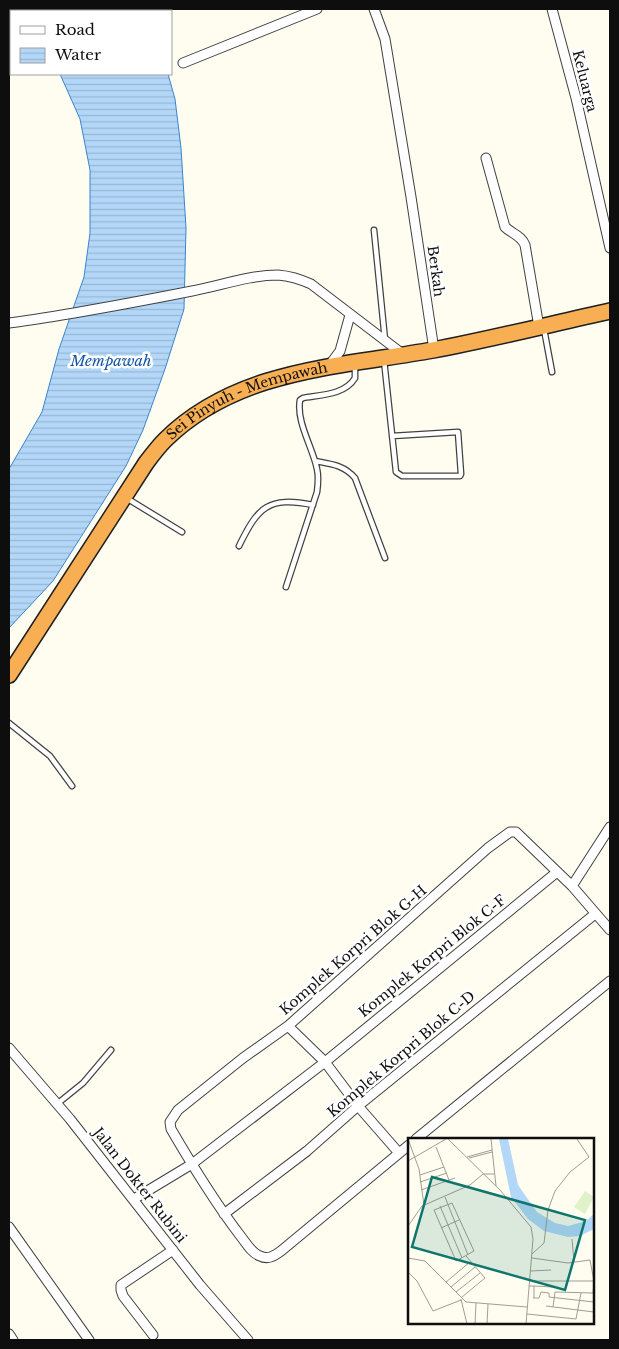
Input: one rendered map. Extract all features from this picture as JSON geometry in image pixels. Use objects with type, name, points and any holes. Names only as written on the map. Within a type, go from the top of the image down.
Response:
[{"type":"highway","name":"Sei Pinyuh - Mempawah","points":[[9,675],[146,463],[164,441],[180,426],[205,408],[235,392],[271,379],[354,362],[434,350],[610,311]]},
{"type":"street","points":[[183,63],[317,9]]},
{"type":"street","name":"Berkah","points":[[374,9],[385,39],[434,350]]},
{"type":"street","name":"Keluarga","points":[[552,9],[576,98],[610,248]]},
{"type":"street","points":[[486,158],[505,226],[510,232],[520,237],[525,246],[541,326]]},
{"type":"street","points":[[9,323],[195,291],[264,276],[291,277],[311,284],[404,355]]},
{"type":"street","points":[[328,367],[340,351],[350,315]]},
{"type":"street","name":"Komplek Korpri Blok G-H","points":[[192,1164],[171,1129],[170,1122],[178,1110],[243,1058],[288,1026],[507,833],[516,832],[557,872]]},
{"type":"street","points":[[572,886],[609,832]]},
{"type":"street","points":[[557,872],[572,886],[610,930]]},
{"type":"street","name":"Komplek Korpri Blok C-F","points":[[134,1199],[192,1164],[324,1062],[557,872]]},
{"type":"street","name":"Komplek Korpri Blok C-D","points":[[224,1214],[307,1151],[358,1106],[595,914]]},
{"type":"street","points":[[417,1138],[610,981]]},
{"type":"street","points":[[288,1026],[324,1062],[358,1106],[400,1153]]},
{"type":"street","name":"Jalan Dokter Rubini","points":[[9,1048],[134,1199],[200,1285],[248,1340]]},
{"type":"street","points":[[192,1164],[224,1214],[251,1249],[259,1256],[272,1258],[408,1146]]},
{"type":"street","points":[[9,1227],[89,1340]]},
{"type":"street","points":[[153,1335],[123,1296],[120,1290],[121,1285],[173,1250]]},
{"type":"street","points":[[9,1334],[13,1340]]},
{"type":"lane","points":[[374,230],[386,341]]},
{"type":"lane","points":[[541,326],[552,372]]},
{"type":"lane","points":[[384,358],[392,436],[396,472],[399,475],[460,476],[462,474],[458,432],[392,436]]},
{"type":"lane","points":[[286,587],[313,505],[318,480],[315,461],[301,417],[300,400],[340,391],[347,387],[355,378],[354,362]]},
{"type":"lane","points":[[315,461],[340,466],[349,470],[356,478],[385,558]]},
{"type":"lane","points":[[124,497],[182,532]]},
{"type":"lane","points":[[239,546],[250,524],[258,514],[274,504],[292,501],[313,505]]},
{"type":"lane","points":[[9,723],[50,756],[72,786]]},
{"type":"lane","points":[[57,1104],[83,1083],[110,1050]]},
{"type":"water","points":[[22,9],[144,10],[23,10]]},
{"type":"water","name":"Mempawah","points":[[60,75],[168,75],[175,99],[181,148],[186,228],[184,309],[143,430],[126,466],[53,581],[9,628],[9,469],[42,412],[59,349],[84,277],[90,233],[90,170],[80,119]]}]
